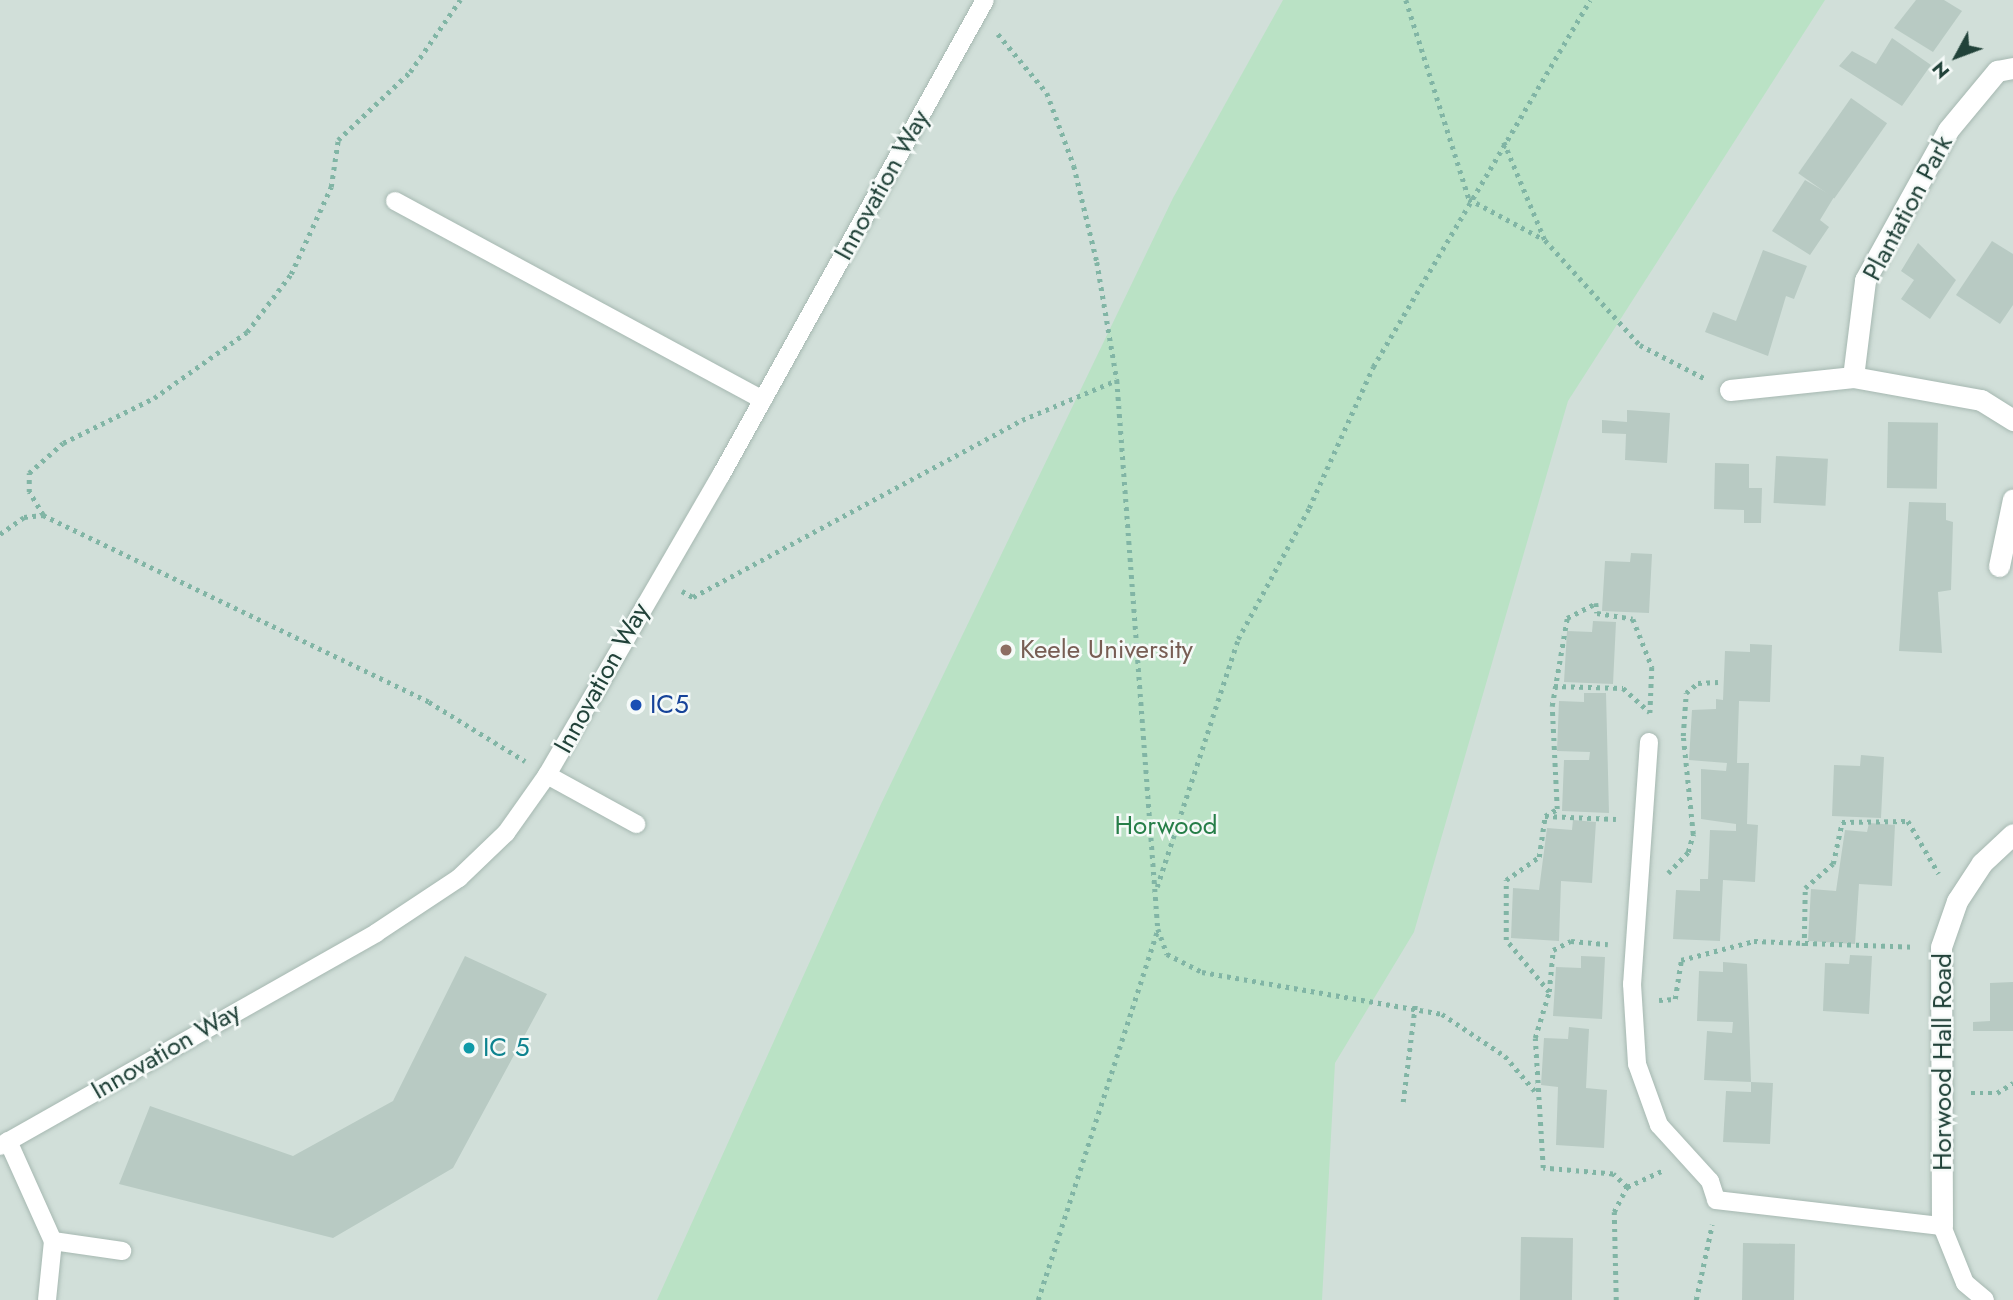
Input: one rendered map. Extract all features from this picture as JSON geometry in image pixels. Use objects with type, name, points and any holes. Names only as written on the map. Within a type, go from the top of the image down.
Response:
[{"type":"street","name":"Plantation Park","points":[[1853,377],[1865,280],[1948,130],[1997,71],[2013,68]]},
{"type":"street","points":[[1730,390],[1853,377],[1981,400],[2013,420]]},
{"type":"street","points":[[1999,566],[2013,499]]},
{"type":"street","name":"Horwood Hall Road","points":[[1942,1226],[1944,1092],[1941,947],[1957,901],[1982,863],[2013,835]]},
{"type":"lane","name":"Innovation Way","points":[[4,1144],[376,933],[459,878],[506,833],[547,775],[658,578],[763,400],[982,6]]},
{"type":"lane","points":[[395,201],[763,400]]},
{"type":"lane","points":[[1649,742],[1634,964],[1634,1002],[1637,1064],[1659,1125],[1710,1181],[1716,1200],[1942,1226]]},
{"type":"lane","points":[[547,775],[636,824]]},
{"type":"lane","points":[[4,1144],[53,1241],[47,1300]]},
{"type":"lane","name":"Horwood Hall Road","points":[[1942,1226],[1965,1283],[1985,1300]]},
{"type":"lane","points":[[53,1241],[122,1251]]},
{"type":"path","points":[[43,515],[29,492],[29,473],[63,443],[155,398],[247,332],[291,274],[331,187],[338,140],[410,72],[460,0]]},
{"type":"path","points":[[1406,0],[1469,199],[1545,240]]},
{"type":"path","points":[[1155,891],[1238,639],[1309,508],[1373,368],[1503,141],[1590,0]]},
{"type":"path","points":[[982,6],[1046,93],[1056,118],[1097,262],[1117,380],[1158,929],[1167,954],[1202,972],[1415,1005],[1442,1014],[1505,1056],[1535,1091]]},
{"type":"path","points":[[1503,141],[1545,240],[1640,345],[1730,390]]},
{"type":"path","points":[[658,578],[693,597],[1023,420],[1117,380]]},
{"type":"path","points":[[1,531],[24,517],[43,515],[429,702],[547,775]]},
{"type":"path","points":[[1545,816],[1557,809],[1555,686],[1567,618],[1596,603],[1597,613],[1633,619],[1652,667],[1649,742]]},
{"type":"path","points":[[1639,894],[1688,852],[1686,693],[1698,683],[1718,682]]},
{"type":"path","points":[[1555,686],[1623,688],[1650,713]]},
{"type":"path","points":[[1545,816],[1621,819],[1643,837]]},
{"type":"path","points":[[1545,816],[1539,857],[1506,880],[1506,940],[1549,992]]},
{"type":"path","points":[[1804,946],[1805,888],[1833,864],[1842,822],[1908,821],[1957,901]]},
{"type":"path","points":[[1038,1300],[1158,929]]},
{"type":"path","points":[[1634,1002],[1675,999],[1681,960],[1754,941],[1804,946],[1941,947]]},
{"type":"path","points":[[1627,1187],[1613,1174],[1543,1168],[1535,1091],[1535,1038],[1549,992],[1553,950],[1571,942],[1606,943],[1634,964]]},
{"type":"path","points":[[1402,1102],[1415,1005]]},
{"type":"path","points":[[1944,1092],[1997,1093],[2013,1083]]},
{"type":"path","points":[[1616,1300],[1614,1212],[1627,1187],[1664,1170],[1710,1181]]},
{"type":"path","points":[[1696,1300],[1716,1200]]},
{"type":"shaded area","name":"Keele University","points":[[0,0],[2013,0],[2013,1300],[0,1300]]},
{"type":"green space","name":"Horwood","points":[[1283,0],[1825,0],[1568,401],[1414,932],[1335,1063],[1322,1300],[657,1300],[881,804],[1173,198]]},
{"type":"building","points":[[1916,0],[1944,0],[1962,11],[1933,52],[1894,28]]},
{"type":"building","points":[[1892,38],[1931,65],[1902,106],[1839,66],[1852,51],[1876,64]]},
{"type":"building","points":[[1851,98],[1887,123],[1834,199],[1798,173]]},
{"type":"building","points":[[1805,180],[1834,197],[1820,220],[1829,227],[1810,255],[1772,231]]},
{"type":"building","points":[[1992,241],[2013,254],[2013,305],[2000,324],[1956,295]]},
{"type":"building","points":[[1918,243],[1956,280],[1930,319],[1901,299],[1914,280],[1901,271]]},
{"type":"building","points":[[1763,250],[1807,266],[1794,299],[1786,296],[1768,356],[1705,332],[1713,312],[1736,321]]},
{"type":"building","points":[[1627,410],[1670,413],[1667,463],[1625,460],[1626,434],[1602,433],[1602,420],[1627,422]]},
{"type":"building","points":[[1888,422],[1938,423],[1937,489],[1887,488]]},
{"type":"building","points":[[1776,456],[1828,459],[1825,506],[1774,503]]},
{"type":"building","points":[[1715,463],[1749,464],[1749,488],[1762,488],[1761,523],[1744,523],[1744,510],[1714,509]]},
{"type":"building","points":[[1909,502],[1946,503],[1946,520],[1953,522],[1951,590],[1938,592],[1942,653],[1899,651]]},
{"type":"building","points":[[1631,553],[1652,554],[1649,613],[1602,611],[1605,561],[1630,562]]},
{"type":"building","points":[[1593,621],[1616,622],[1613,684],[1564,682],[1567,631],[1592,632]]},
{"type":"building","points":[[1750,644],[1772,645],[1770,702],[1739,701],[1737,763],[1749,763],[1747,824],[1758,825],[1755,882],[1723,880],[1720,941],[1673,939],[1676,890],[1700,891],[1700,879],[1708,879],[1710,830],[1736,831],[1736,824],[1701,819],[1701,769],[1726,771],[1727,763],[1689,760],[1692,710],[1716,709],[1716,699],[1723,700],[1725,651],[1750,652]]},
{"type":"building","points":[[1584,693],[1606,693],[1609,813],[1562,811],[1564,760],[1589,760],[1590,752],[1557,751],[1559,701],[1584,702]]},
{"type":"building","points":[[1861,755],[1884,757],[1881,818],[1832,816],[1834,765],[1860,766]]},
{"type":"building","points":[[1573,820],[1596,822],[1592,883],[1561,881],[1559,941],[1511,938],[1513,888],[1539,890],[1547,828],[1572,830]]},
{"type":"building","points":[[1869,823],[1895,825],[1892,886],[1859,884],[1855,944],[1808,941],[1811,889],[1836,891],[1845,830],[1867,832]]},
{"type":"building","points":[[1850,955],[1872,956],[1869,1014],[1823,1011],[1825,963],[1849,964]]},
{"type":"building","name":"IC 5","points":[[465,956],[547,994],[453,1168],[333,1238],[119,1184],[150,1106],[293,1156],[393,1101]]},
{"type":"building","points":[[1581,956],[1605,957],[1602,1019],[1553,1016],[1556,967],[1581,968]]},
{"type":"building","points":[[1723,962],[1747,964],[1751,1082],[1704,1080],[1707,1031],[1732,1033],[1733,1022],[1697,1021],[1699,971],[1723,972]]},
{"type":"building","points":[[2013,982],[2013,1031],[1973,1031],[1973,1022],[1990,1021],[1990,983]]},
{"type":"building","points":[[1569,1027],[1589,1029],[1586,1088],[1607,1090],[1604,1148],[1556,1145],[1558,1087],[1541,1085],[1544,1038],[1568,1039]]},
{"type":"building","points":[[1751,1082],[1773,1083],[1770,1144],[1723,1142],[1726,1091],[1751,1092]]},
{"type":"building","points":[[1521,1237],[1573,1238],[1572,1300],[1520,1300]]},
{"type":"building","points":[[1743,1243],[1795,1244],[1794,1300],[1742,1300]]},
{"type":"place","name":"Keele University","points":[[1006,650]]},
{"type":"place","name":"IC5","points":[[636,705]]},
{"type":"place","name":"IC 5","points":[[469,1048]]}]
